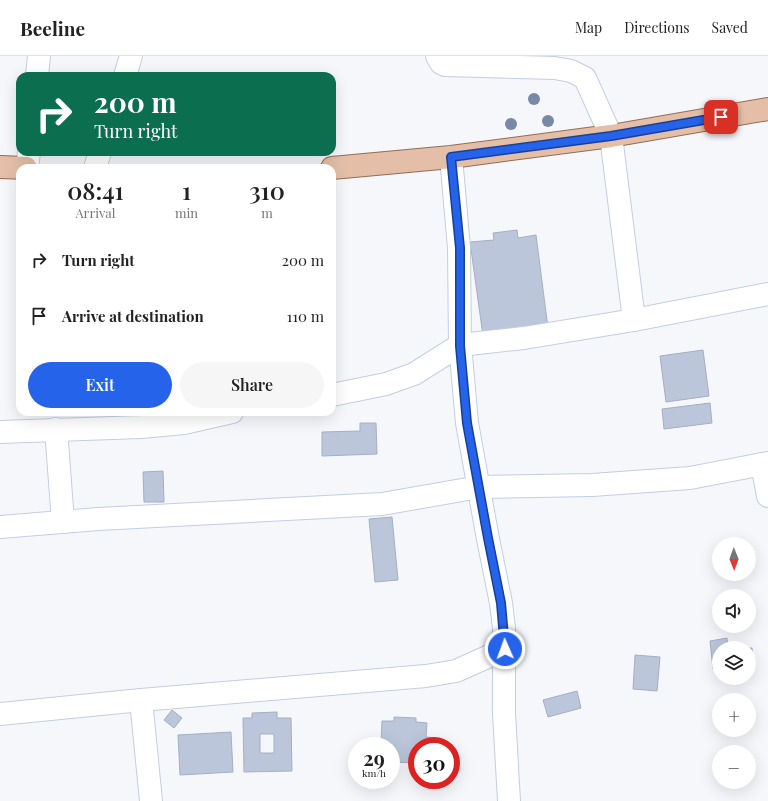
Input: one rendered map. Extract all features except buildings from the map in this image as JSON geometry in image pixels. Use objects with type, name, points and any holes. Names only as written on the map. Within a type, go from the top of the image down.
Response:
[{"type":"main road","points":[[336,168],[451,157],[611,136],[768,109]]},
{"type":"main road","points":[[0,167],[16,168]]},
{"type":"street","points":[[37,72],[39,56]]},
{"type":"street","points":[[126,72],[131,56]]},
{"type":"street","points":[[433,57],[445,65],[555,68],[571,71],[585,78],[611,136],[634,320]]},
{"type":"street","points":[[451,157],[460,248],[460,346],[467,423],[501,603],[505,649],[504,713],[509,801]]},
{"type":"street","points":[[336,394],[386,384],[414,374],[460,346],[524,338],[634,320],[768,294]]},
{"type":"street","points":[[0,432],[148,427],[184,423],[215,416]]},
{"type":"street","points":[[56,429],[63,522]]},
{"type":"street","points":[[0,527],[63,522],[382,504],[479,487],[592,485],[690,478],[765,463],[768,496]]},
{"type":"street","points":[[0,714],[141,700],[426,676],[456,671],[505,649]]},
{"type":"street","points":[[141,700],[151,801]]},
{"type":"route","points":[[505,649],[501,603],[467,423],[460,346],[460,248],[451,157],[611,136],[721,117]]}]
